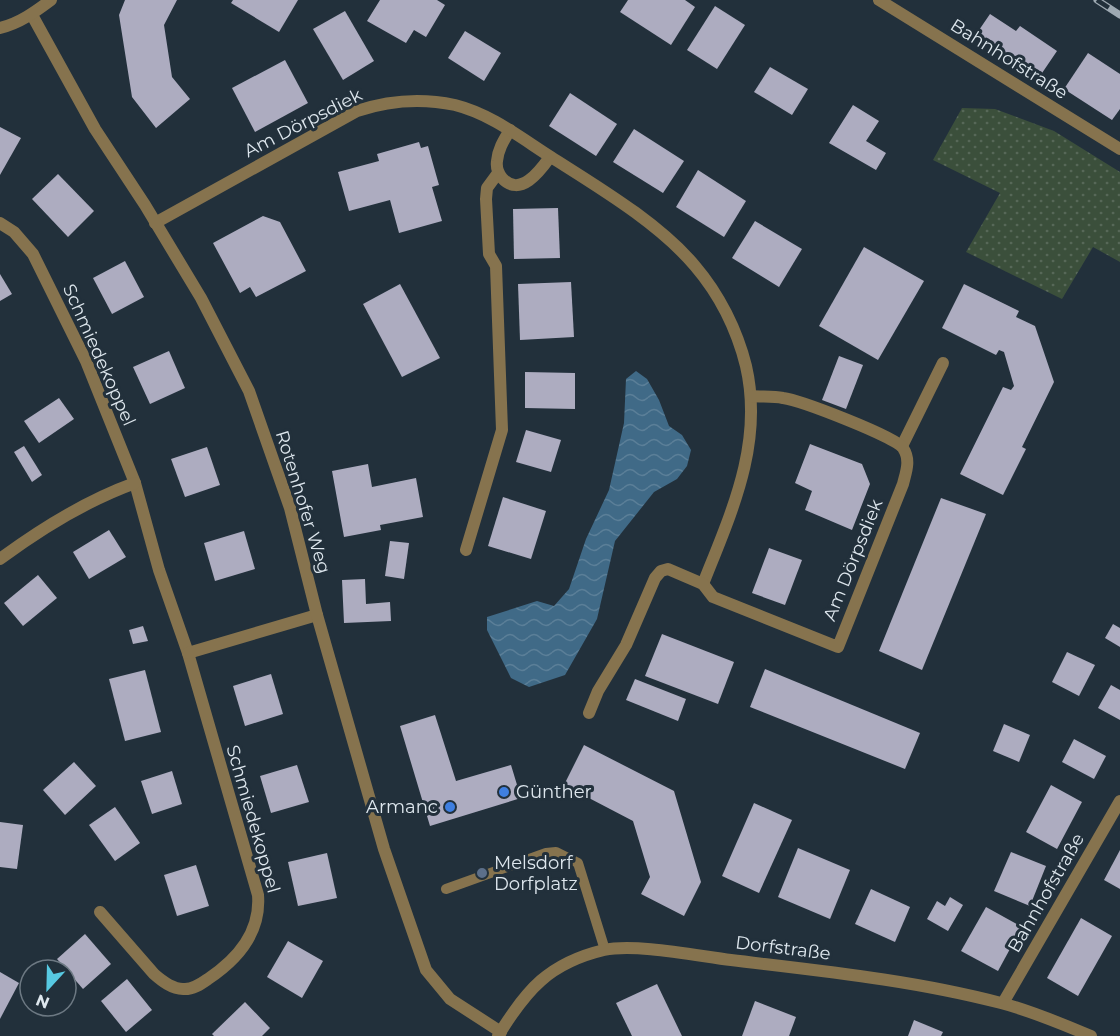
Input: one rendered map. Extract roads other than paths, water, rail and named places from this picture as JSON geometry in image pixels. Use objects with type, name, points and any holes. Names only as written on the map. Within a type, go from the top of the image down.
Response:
[{"type":"street","points":[[0,28],[32,15],[51,0]]},
{"type":"street","name":"Bahnhofstraße","points":[[879,0],[1120,149]]},
{"type":"street","name":"Rotenhofer Weg","points":[[32,15],[95,129],[201,298],[249,391],[290,508],[317,615],[384,849],[426,970],[450,999],[500,1034]]},
{"type":"street","name":"Am Dörpsdiek","points":[[155,223],[357,111],[376,105],[416,100],[454,105],[478,113],[510,130],[645,221],[678,248],[695,266],[724,309],[737,338],[746,367],[751,396],[752,424],[743,480],[703,584]]},
{"type":"street","points":[[510,130],[499,150],[496,163],[498,173],[505,182],[515,186],[525,184],[534,177],[550,157]]},
{"type":"street","points":[[466,550],[502,430],[496,266],[489,254],[486,199],[487,188],[498,173]]},
{"type":"street","name":"Schmiedekoppel","points":[[0,223],[14,232],[33,254],[86,361],[135,483],[159,570],[188,652],[258,895],[259,906],[252,931],[242,950],[233,960],[205,981],[183,990],[154,975],[100,912]]},
{"type":"street","points":[[751,396],[783,398],[800,402],[885,436],[902,446],[944,363]]},
{"type":"street","name":"Am Dörpsdiek","points":[[589,713],[598,691],[626,645],[655,578],[661,571],[668,569],[703,584],[713,597],[838,647],[903,484],[908,458],[902,446]]},
{"type":"street","points":[[0,560],[65,515],[102,496],[135,483]]},
{"type":"street","points":[[188,652],[317,615]]},
{"type":"street","name":"Bahnhofstraße","points":[[1003,1004],[1120,801]]},
{"type":"street","name":"Dorfstraße","points":[[500,1034],[518,1004],[537,982],[557,968],[604,950],[639,949],[867,976],[953,992],[1003,1004],[1091,1036]]},
{"type":"lane","points":[[446,889],[546,853],[556,852],[578,864],[604,950]]},
{"type":"water","points":[[636,371],[647,379],[659,400],[669,426],[682,435],[691,450],[687,466],[677,479],[654,492],[615,541],[597,619],[565,675],[529,687],[511,678],[487,630],[487,617],[537,601],[554,606],[569,589],[586,539],[609,490],[624,423],[626,379]]},
{"type":"railway","points":[[1097,0],[1120,15]]},
{"type":"place","name":"Günther","points":[[504,792]]},
{"type":"place","name":"Armanc","points":[[450,807]]},
{"type":"place","name":"Melsdorf Dorfplatz","points":[[482,873]]}]
